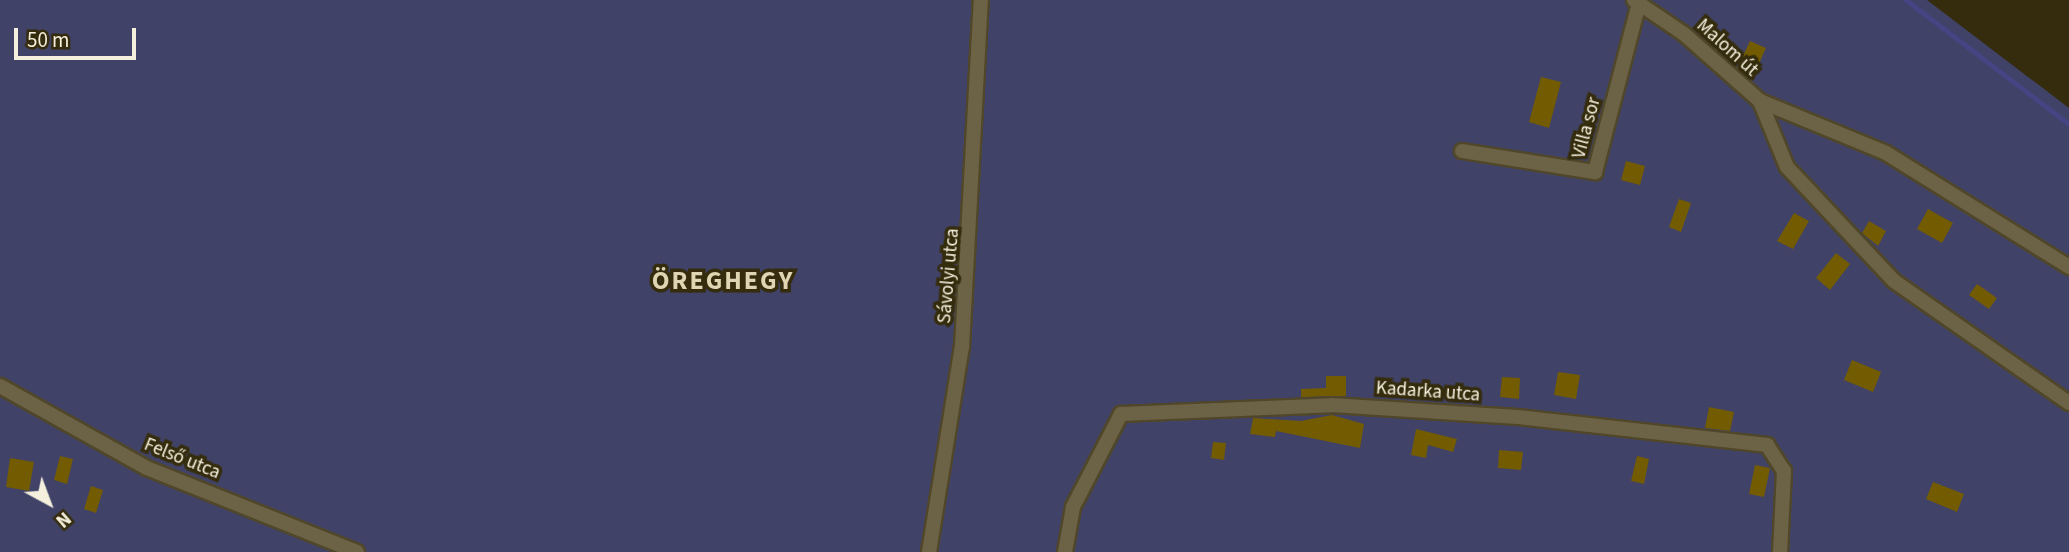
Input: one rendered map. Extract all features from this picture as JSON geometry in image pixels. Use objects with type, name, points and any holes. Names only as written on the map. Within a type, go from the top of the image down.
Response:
[{"type":"street","name":"Sávolyi utca","points":[[929,552],[962,347],[981,0]]},
{"type":"street","name":"Malom út","points":[[1637,2],[1760,101]]},
{"type":"street","name":"Villa sor","points":[[1462,151],[1595,173],[1637,2]]},
{"type":"street","points":[[1760,101],[1886,153],[2069,267]]},
{"type":"street","points":[[1760,101],[1787,167],[1894,281],[2069,403]]},
{"type":"street","name":"Felső utca","points":[[0,386],[147,468],[357,552]]},
{"type":"street","name":"Kadarka utca","points":[[1065,552],[1073,507],[1121,414],[1332,405],[1518,416],[1767,445],[1784,471],[1780,552]]},
{"type":"shaded area","points":[[0,0],[1927,0],[2069,108],[2069,552],[0,552]]},
{"type":"building","points":[[1750,41],[1766,48],[1752,79],[1737,68]]},
{"type":"building","points":[[1541,77],[1561,82],[1549,128],[1529,122]]},
{"type":"building","points":[[1626,161],[1645,166],[1640,185],[1621,180]]},
{"type":"building","points":[[1679,199],[1691,203],[1681,232],[1669,227]]},
{"type":"building","points":[[1928,209],[1953,223],[1942,243],[1917,229]]},
{"type":"building","points":[[1794,213],[1809,221],[1793,249],[1777,241]]},
{"type":"building","points":[[1869,221],[1886,231],[1878,246],[1862,233]]},
{"type":"building","points":[[1836,253],[1850,264],[1830,290],[1816,278]]},
{"type":"building","points":[[1977,284],[1997,298],[1989,309],[1969,295]]},
{"type":"building","points":[[1852,360],[1881,372],[1873,392],[1844,380]]},
{"type":"building","points":[[1558,372],[1580,375],[1576,399],[1554,395]]},
{"type":"building","points":[[1326,376],[1346,376],[1346,396],[1301,397],[1301,389],[1326,388]]},
{"type":"building","points":[[1502,377],[1520,378],[1519,399],[1500,397]]},
{"type":"building","points":[[1709,407],[1734,412],[1730,431],[1705,428]]},
{"type":"building","points":[[1332,415],[1364,424],[1360,448],[1276,431],[1275,437],[1250,434],[1253,418],[1301,421]]},
{"type":"building","points":[[1416,429],[1457,439],[1453,452],[1428,445],[1426,458],[1411,455]]},
{"type":"building","points":[[1213,442],[1226,443],[1224,460],[1211,458]]},
{"type":"building","points":[[1499,450],[1523,452],[1521,470],[1498,468]]},
{"type":"building","points":[[60,456],[73,459],[67,484],[54,480]]},
{"type":"building","points":[[1637,456],[1649,459],[1644,484],[1631,481]]},
{"type":"building","points":[[10,458],[34,462],[29,491],[6,487]]},
{"type":"building","points":[[1755,465],[1770,468],[1764,497],[1749,494]]},
{"type":"building","points":[[1933,482],[1964,494],[1957,512],[1926,499]]},
{"type":"building","points":[[91,486],[103,490],[96,513],[84,509]]},
{"type":"waterway","points":[[1906,0],[2069,124]]},
{"type":"district","name":"ÖREGHEGY","points":[[723,281]]}]
